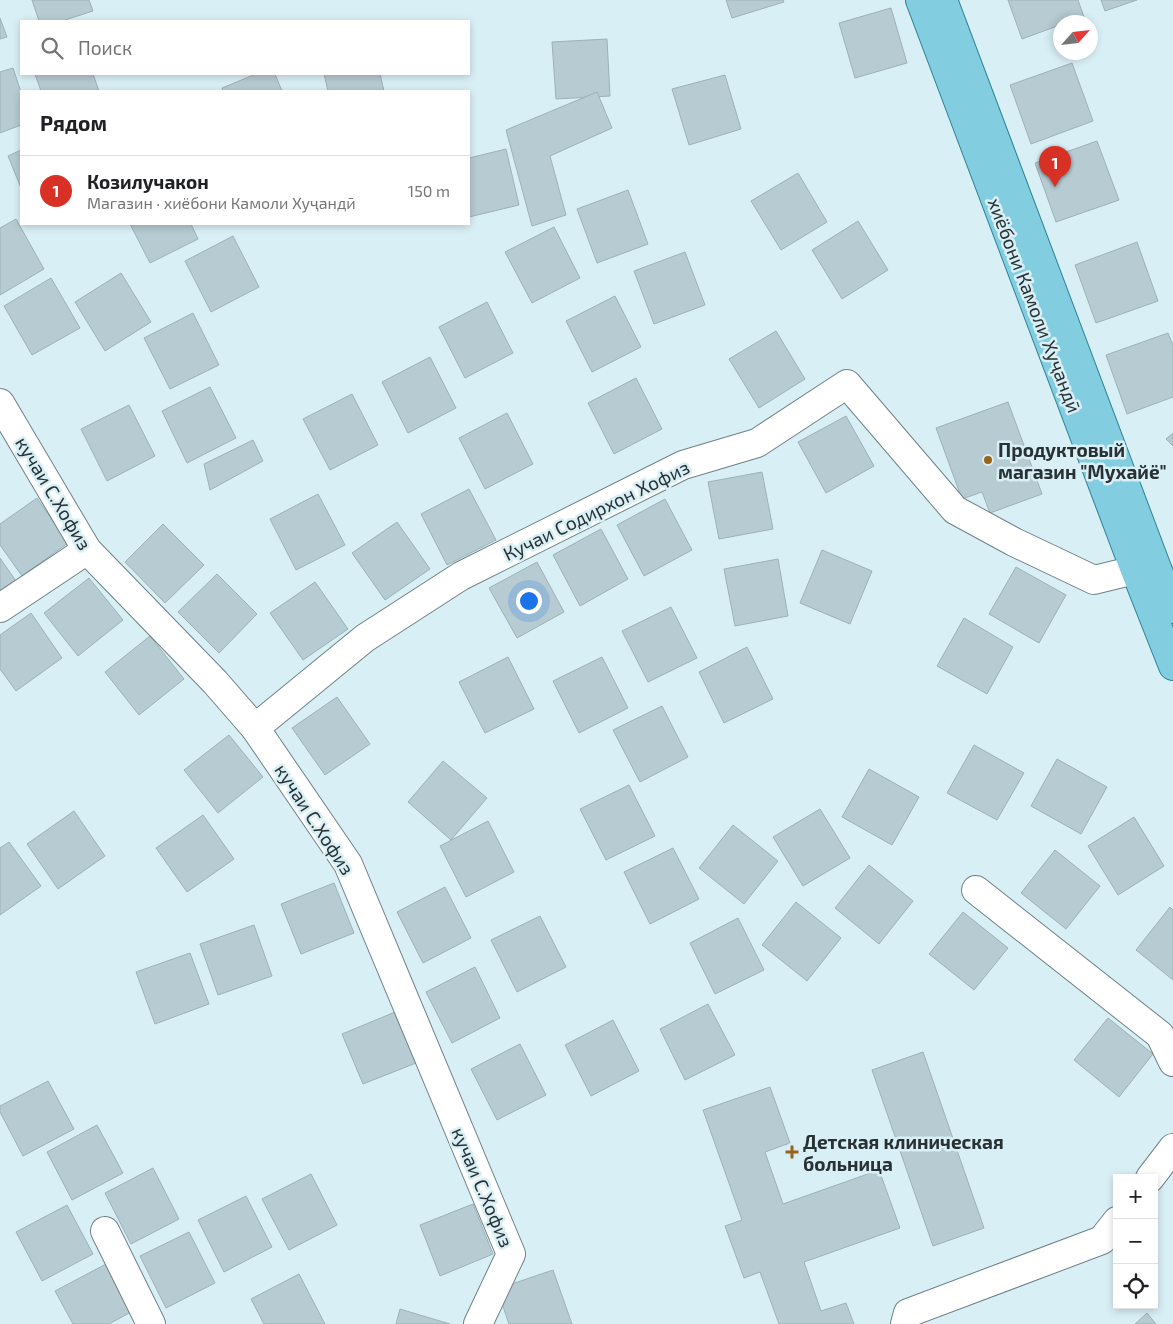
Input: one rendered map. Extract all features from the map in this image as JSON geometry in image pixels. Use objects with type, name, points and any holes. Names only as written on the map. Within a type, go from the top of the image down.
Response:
[{"type":"main road","name":"хиёбони Камоли Хуҷандӣ","points":[[920,0],[1173,666]]},
{"type":"main road","name":"хиёбони Камоли Хуҷандӣ","points":[[943,0],[1173,609]]},
{"type":"street","name":"Кучаи Содирхон Хофиз","points":[[256,728],[365,638],[461,576],[682,465],[757,443],[847,384],[955,510],[1014,542],[1094,580],[1135,570]]},
{"type":"street","name":"кучаи С.Хофиз","points":[[0,403],[87,550],[215,682],[256,728],[348,864],[511,1254],[478,1324]]},
{"type":"street","points":[[0,608],[87,550]]},
{"type":"street","points":[[976,890],[1160,1036],[1173,1062]]},
{"type":"street","points":[[1153,1174],[1173,1148]]},
{"type":"street","points":[[905,1324],[908,1313],[1102,1240],[1113,1226]]},
{"type":"street","points":[[105,1231],[151,1324]]},
{"type":"building","points":[[32,0],[89,0],[93,11],[65,20],[39,20]]},
{"type":"building","points":[[726,0],[783,0],[784,2],[732,18]]},
{"type":"building","points":[[1008,0],[1078,0],[1083,15],[1053,15],[1053,28],[1022,39]]},
{"type":"building","points":[[1101,0],[1137,0],[1105,11]]},
{"type":"building","points":[[891,8],[907,63],[855,78],[839,23]]},
{"type":"building","points":[[0,18],[7,37],[0,39]]},
{"type":"building","points":[[607,39],[610,96],[556,99],[552,42]]},
{"type":"building","points":[[1072,63],[1093,121],[1031,144],[1010,85]]},
{"type":"building","points":[[13,68],[20,90],[20,125],[0,133],[0,72]]},
{"type":"building","points":[[35,75],[93,75],[99,90],[41,90]]},
{"type":"building","points":[[254,75],[275,75],[282,90],[223,90],[222,88]]},
{"type":"building","points":[[324,75],[380,75],[384,90],[328,90]]},
{"type":"building","points":[[725,75],[741,129],[689,145],[672,89]]},
{"type":"building","points":[[597,92],[612,128],[550,156],[566,215],[532,226],[506,130]]},
{"type":"building","points":[[1097,141],[1119,200],[1056,222],[1035,163]]},
{"type":"building","points":[[506,149],[519,205],[470,217],[470,158]]},
{"type":"building","points":[[20,150],[20,186],[8,156]]},
{"type":"building","points":[[798,173],[827,222],[781,250],[751,201]]},
{"type":"building","points":[[628,190],[648,244],[597,263],[577,209]]},
{"type":"building","points":[[16,219],[44,269],[0,295],[0,228]]},
{"type":"building","points":[[858,221],[888,270],[842,299],[812,250]]},
{"type":"building","points":[[131,225],[191,225],[198,239],[150,263]]},
{"type":"building","points":[[554,227],[580,278],[532,303],[505,252]]},
{"type":"building","points":[[233,236],[259,287],[211,312],[185,261]]},
{"type":"building","points":[[1137,242],[1158,301],[1096,323],[1075,265]]},
{"type":"building","points":[[685,252],[705,305],[654,324],[634,271]]},
{"type":"building","points":[[121,273],[151,322],[105,351],[75,302]]},
{"type":"building","points":[[51,278],[80,328],[32,355],[4,306]]},
{"type":"building","points":[[615,296],[641,347],[592,372],[566,321]]},
{"type":"building","points":[[487,302],[513,353],[465,378],[439,327]]},
{"type":"building","points":[[193,313],[219,365],[170,389],[144,338]]},
{"type":"building","points":[[776,331],[805,379],[759,408],[729,359]]},
{"type":"building","points":[[1168,333],[1173,345],[1173,397],[1127,414],[1106,355]]},
{"type":"building","points":[[430,357],[456,408],[408,433],[382,382]]},
{"type":"building","points":[[636,378],[662,429],[614,454],[588,403]]},
{"type":"building","points":[[210,387],[236,438],[187,463],[162,411]]},
{"type":"building","points":[[352,394],[378,445],[330,470],[303,419]]},
{"type":"building","name":"Продуктовый магазин \"Мухайё\"","points":[[1008,402],[1042,494],[990,513],[982,492],[962,499],[936,428]]},
{"type":"building","points":[[129,405],[155,456],[107,481],[81,429]]},
{"type":"building","points":[[507,413],[533,464],[485,489],[459,438]]},
{"type":"building","points":[[846,416],[874,466],[826,493],[798,442]]},
{"type":"building","points":[[1173,433],[1173,446],[1166,439]]},
{"type":"building","points":[[253,440],[263,461],[210,490],[204,464]]},
{"type":"building","points":[[762,472],[773,529],[719,539],[708,482]]},
{"type":"building","points":[[469,489],[496,540],[447,565],[421,514]]},
{"type":"building","points":[[318,494],[345,545],[296,570],[270,519]]},
{"type":"building","points":[[37,498],[68,543],[22,576],[0,545],[0,524]]},
{"type":"building","points":[[665,499],[692,550],[644,576],[617,525]]},
{"type":"building","points":[[397,522],[430,569],[385,600],[352,553]]},
{"type":"building","points":[[163,524],[204,565],[165,603],[125,562]]},
{"type":"building","points":[[601,529],[628,579],[580,606],[553,555]]},
{"type":"building","points":[[822,550],[872,571],[850,624],[800,603]]},
{"type":"building","points":[[0,558],[16,581],[0,592]]},
{"type":"building","points":[[778,559],[788,616],[735,626],[724,569]]},
{"type":"building","points":[[537,562],[564,612],[517,638],[489,588]]},
{"type":"building","points":[[1016,567],[1066,595],[1039,643],[989,614]]},
{"type":"building","points":[[217,574],[257,614],[219,653],[178,612]]},
{"type":"building","points":[[89,578],[123,620],[78,656],[44,613]]},
{"type":"building","points":[[315,582],[348,629],[303,660],[270,613]]},
{"type":"building","points":[[671,607],[697,658],[648,682],[622,631]]},
{"type":"building","points":[[31,613],[62,658],[16,691],[0,669],[0,635]]},
{"type":"building","points":[[964,618],[1013,647],[987,694],[937,666]]},
{"type":"building","points":[[150,636],[184,679],[139,715],[105,672]]},
{"type":"building","points":[[747,647],[773,699],[724,723],[699,672]]},
{"type":"building","points":[[508,657],[534,709],[485,733],[459,682]]},
{"type":"building","points":[[602,657],[628,708],[579,733],[553,681]]},
{"type":"building","points":[[337,697],[370,744],[325,775],[292,728]]},
{"type":"building","points":[[662,706],[688,757],[640,782],[613,730]]},
{"type":"building","points":[[229,735],[263,777],[218,813],[184,770]]},
{"type":"building","points":[[974,745],[1024,773],[997,820],[947,793]]},
{"type":"building","points":[[1057,759],[1107,787],[1081,834],[1031,806]]},
{"type":"building","points":[[443,761],[487,798],[451,840],[408,802]]},
{"type":"building","points":[[869,769],[919,797],[892,845],[842,817]]},
{"type":"building","points":[[629,785],[655,836],[606,860],[580,809]]},
{"type":"building","points":[[820,809],[850,858],[803,886],[773,837]]},
{"type":"building","points":[[74,811],[105,856],[58,889],[27,844]]},
{"type":"building","points":[[203,815],[234,859],[187,892],[156,848]]},
{"type":"building","points":[[1134,817],[1164,866],[1118,895],[1088,846]]},
{"type":"building","points":[[488,821],[514,872],[466,897],[440,846]]},
{"type":"building","points":[[733,825],[778,861],[744,904],[699,868]]},
{"type":"building","points":[[9,842],[41,886],[0,915],[0,848]]},
{"type":"building","points":[[673,848],[699,899],[650,924],[624,872]]},
{"type":"building","points":[[1055,850],[1100,886],[1066,929],[1021,893]]},
{"type":"building","points":[[869,865],[913,901],[879,944],[835,908]]},
{"type":"building","points":[[334,883],[354,933],[301,954],[281,904]]},
{"type":"building","points":[[445,887],[471,938],[423,963],[397,912]]},
{"type":"building","points":[[796,902],[841,938],[807,981],[762,945]]},
{"type":"building","points":[[1170,907],[1173,910],[1173,980],[1136,950]]},
{"type":"building","points":[[963,912],[1008,948],[974,990],[929,954]]},
{"type":"building","points":[[540,916],[566,967],[517,992],[491,940]]},
{"type":"building","points":[[738,918],[764,970],[715,994],[690,943]]},
{"type":"building","points":[[254,925],[272,976],[218,995],[200,944]]},
{"type":"building","points":[[190,953],[209,1004],[155,1024],[136,972]]},
{"type":"building","points":[[475,967],[500,1018],[452,1043],[426,992]]},
{"type":"building","points":[[708,1004],[735,1055],[685,1080],[660,1029]]},
{"type":"building","points":[[395,1012],[416,1063],[363,1084],[342,1034]]},
{"type":"building","points":[[1108,1018],[1153,1054],[1119,1097],[1074,1060]]},
{"type":"building","points":[[613,1020],[639,1071],[591,1096],[565,1045]]},
{"type":"building","points":[[520,1044],[546,1095],[497,1120],[471,1069]]},
{"type":"building","points":[[923,1052],[984,1228],[933,1246],[872,1070]]},
{"type":"building","points":[[48,1081],[74,1129],[23,1156],[0,1112],[0,1106]]},
{"type":"building","points":[[770,1087],[790,1143],[765,1152],[783,1204],[879,1170],[900,1228],[804,1262],[821,1311],[846,1303],[854,1324],[779,1324],[760,1272],[744,1278],[725,1226],[742,1220],[703,1110]]},
{"type":"building","points":[[97,1125],[123,1173],[72,1200],[47,1152]]},
{"type":"building","points":[[153,1168],[179,1219],[131,1244],[105,1193]]},
{"type":"building","points":[[311,1174],[337,1225],[289,1250],[262,1199]]},
{"type":"building","points":[[246,1196],[272,1247],[224,1272],[198,1220]]},
{"type":"building","points":[[473,1204],[493,1254],[440,1276],[420,1225]]},
{"type":"building","points":[[67,1205],[93,1254],[42,1281],[16,1232]]},
{"type":"building","points":[[189,1232],[215,1283],[166,1308],[140,1256]]},
{"type":"building","points":[[106,1264],[131,1312],[109,1324],[73,1324],[55,1291]]},
{"type":"building","points":[[553,1270],[572,1324],[509,1324],[497,1289]]},
{"type":"building","points":[[299,1274],[325,1324],[264,1324],[251,1299]]},
{"type":"building","points":[[400,1309],[450,1324],[396,1324]]},
{"type":"building","points":[[1147,1313],[1156,1324],[1135,1324]]},
{"type":"place","name":"Козилучакон","points":[[1055,187]]},
{"type":"place","name":"Продуктовый магазин \"Мухайё\"","points":[[988,460]]},
{"type":"place","name":"Детская клиническая больница","points":[[792,1152]]}]
